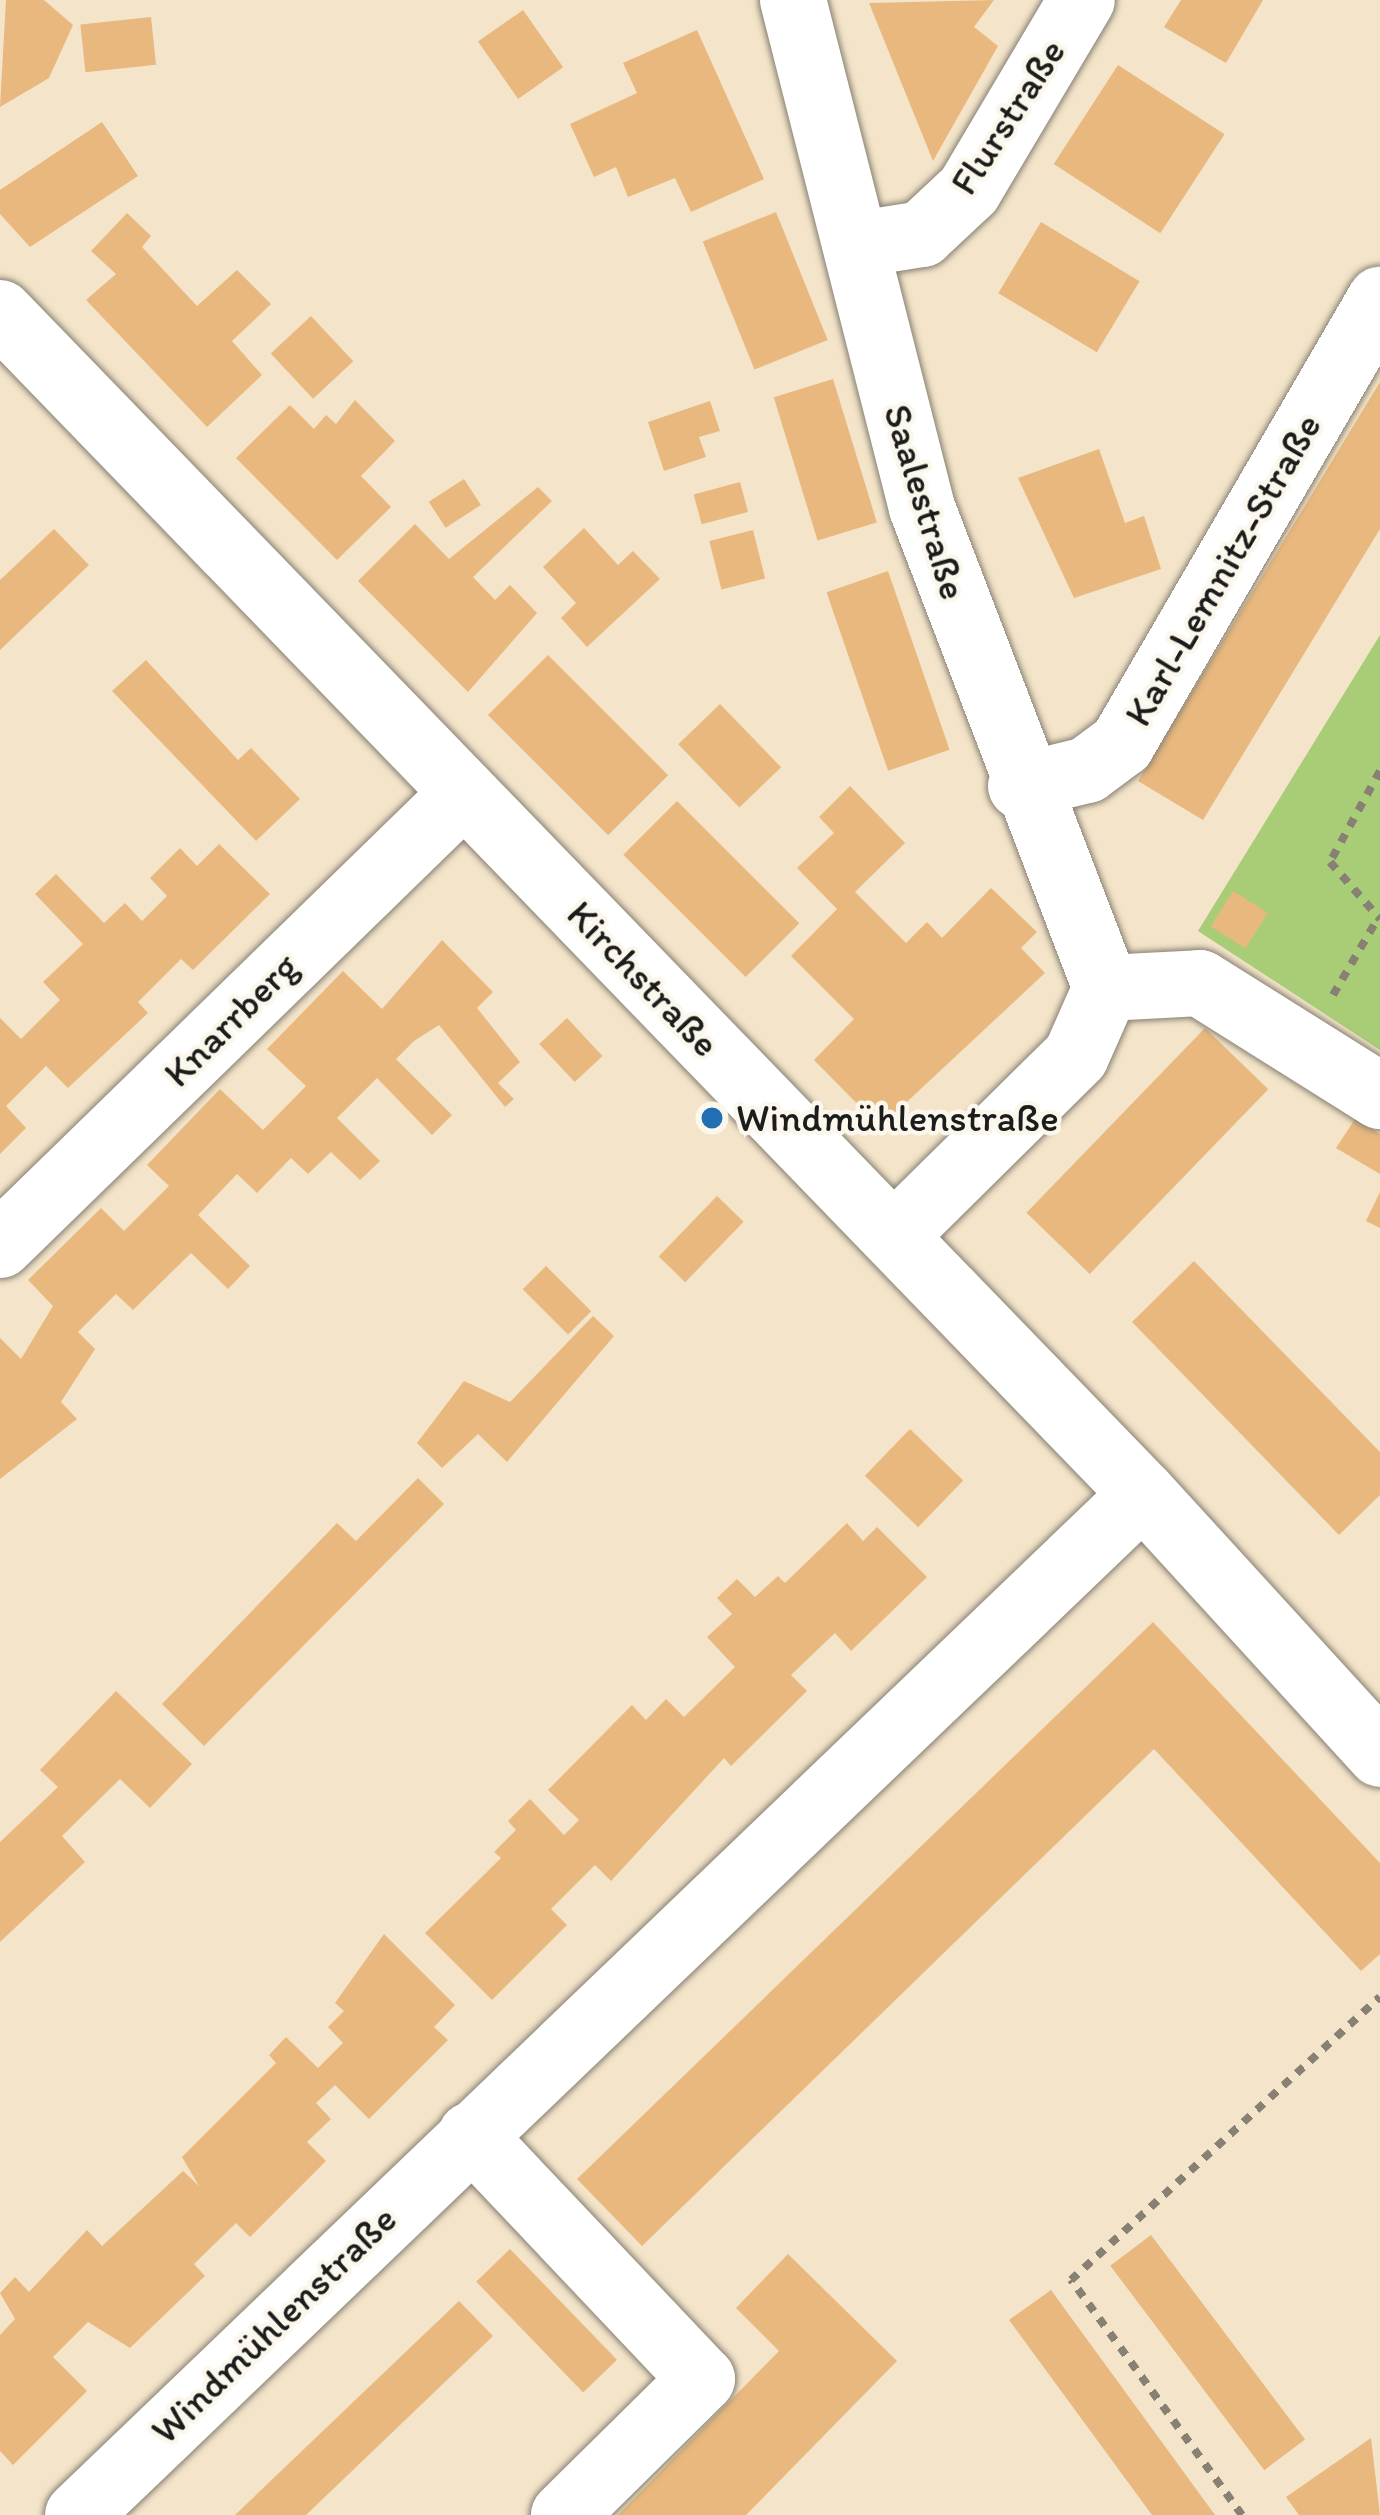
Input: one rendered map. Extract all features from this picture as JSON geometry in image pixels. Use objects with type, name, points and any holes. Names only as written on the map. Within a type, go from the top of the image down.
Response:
[{"type":"street","name":"Saalestraße","points":[[794,0],[922,508],[1021,786],[1106,988]]},
{"type":"street","name":"Flurstraße","points":[[859,244],[922,234],[969,190],[1082,0]]},
{"type":"street","name":"Karl-Lemnitz-Straße","points":[[1021,786],[1087,770],[1121,745],[1380,300]]},
{"type":"street","name":"Kirchstraße","points":[[0,313],[1143,1494],[1380,1754]]},
{"type":"street","name":"Knarrberg","points":[[0,1246],[463,794]]},
{"type":"street","points":[[894,1236],[1076,1056],[1106,988],[1200,983],[1380,1096]]},
{"type":"street","name":"Windmühlenstraße","points":[[77,2515],[1143,1494]]},
{"type":"street","points":[[472,2135],[702,2379],[565,2515]]},
{"type":"path","points":[[1302,1045],[1379,919],[1330,862],[1380,771]]},
{"type":"path","points":[[1242,2515],[1071,2280],[1380,1997]]},
{"type":"green space","points":[[1380,635],[1380,1050],[1198,931]]},
{"type":"building","points":[[6,0],[44,0],[73,25],[49,78],[0,107]]},
{"type":"building","points":[[994,0],[974,27],[998,46],[933,161],[869,3]]},
{"type":"building","points":[[1181,0],[1263,0],[1226,63],[1164,27]]},
{"type":"building","points":[[523,10],[563,67],[518,99],[478,42]]},
{"type":"building","points":[[151,17],[156,65],[85,72],[80,24]]},
{"type":"building","points":[[697,30],[764,179],[691,212],[675,178],[628,197],[616,167],[594,177],[570,124],[637,93],[623,63]]},
{"type":"building","points":[[1118,65],[1225,134],[1160,233],[1054,164]]},
{"type":"building","points":[[102,122],[138,176],[30,247],[0,214],[0,190]]},
{"type":"building","points":[[776,212],[828,340],[754,370],[703,242]]},
{"type":"building","points":[[127,213],[151,236],[142,247],[197,306],[237,270],[271,304],[232,341],[262,375],[207,427],[86,300],[116,274],[91,251]]},
{"type":"building","points":[[1041,222],[1140,281],[1097,352],[998,293]]},
{"type":"building","points":[[311,316],[353,361],[313,399],[271,354]]},
{"type":"building","points":[[833,379],[877,522],[818,541],[774,397]]},
{"type":"building","points":[[1380,382],[1380,529],[1203,820],[1138,781]]},
{"type":"building","points":[[355,400],[395,441],[361,476],[391,507],[337,560],[236,458],[290,405],[314,429],[326,415],[336,424]]},
{"type":"building","points":[[710,401],[720,431],[699,437],[706,457],[664,471],[648,422]]},
{"type":"building","points":[[1099,449],[1125,523],[1144,516],[1161,569],[1074,598],[1018,478]]},
{"type":"building","points":[[464,479],[481,505],[446,528],[429,502]]},
{"type":"building","points":[[740,482],[748,512],[702,524],[694,494]]},
{"type":"building","points":[[538,487],[552,501],[473,577],[495,600],[510,585],[537,613],[468,692],[358,581],[415,524],[449,559]]},
{"type":"building","points":[[584,528],[618,565],[633,551],[660,579],[587,647],[561,618],[576,603],[543,567]]},
{"type":"building","points":[[54,529],[89,565],[0,650],[0,580]]},
{"type":"building","points":[[753,530],[765,579],[721,589],[709,541]]},
{"type":"building","points":[[888,571],[950,750],[888,771],[827,592]]},
{"type":"building","points":[[548,655],[668,775],[608,835],[488,715]]},
{"type":"building","points":[[146,660],[238,760],[251,748],[300,799],[256,841],[112,691]]},
{"type":"building","points":[[720,704],[781,767],[739,808],[678,744]]},
{"type":"building","points":[[850,786],[905,843],[855,892],[906,943],[927,922],[942,938],[991,888],[1037,932],[1021,948],[1045,973],[880,1127],[814,1060],[854,1019],[791,956],[837,909],[797,868],[834,833],[819,817]]},
{"type":"building","points":[[677,801],[799,923],[746,977],[623,855]]},
{"type":"building","points":[[219,844],[270,894],[193,970],[181,959],[138,1002],[148,1013],[68,1088],[46,1066],[6,1106],[26,1128],[0,1154],[0,1018],[21,1039],[60,1000],[43,982],[83,944],[35,894],[56,874],[104,923],[125,903],[142,921],[167,896],[150,878],[180,848],[197,866]]},
{"type":"building","points":[[1233,891],[1268,913],[1246,948],[1211,927]]},
{"type":"building","points":[[442,940],[493,992],[477,1008],[520,1062],[498,1083],[514,1099],[505,1107],[439,1025],[414,1041],[396,1059],[452,1115],[432,1135],[377,1078],[337,1118],[380,1161],[360,1180],[331,1152],[308,1174],[291,1158],[257,1193],[237,1174],[198,1215],[250,1266],[228,1289],[191,1253],[133,1310],[116,1294],[78,1332],[95,1349],[61,1402],[77,1419],[0,1479],[0,1338],[21,1359],[53,1306],[28,1280],[101,1208],[124,1231],[169,1186],[147,1165],[220,1089],[263,1130],[306,1086],[267,1049],[343,971],[382,1009]]},
{"type":"building","points":[[567,1018],[602,1056],[575,1082],[539,1044]]},
{"type":"building","points":[[1205,1028],[1268,1089],[1090,1274],[1026,1213]]},
{"type":"building","points":[[1355,1119],[1380,1134],[1380,1174],[1336,1148]]},
{"type":"building","points":[[1380,1192],[1380,1228],[1366,1221]]},
{"type":"building","points":[[717,1196],[744,1222],[685,1282],[659,1256]]},
{"type":"building","points":[[1194,1261],[1380,1452],[1380,1495],[1339,1535],[1132,1322]]},
{"type":"building","points":[[546,1266],[591,1311],[568,1335],[523,1289]]},
{"type":"building","points":[[593,1316],[614,1336],[507,1462],[478,1434],[442,1468],[417,1443],[464,1381],[510,1402]]},
{"type":"building","points":[[910,1429],[963,1480],[918,1527],[865,1476]]},
{"type":"building","points":[[418,1478],[444,1504],[204,1746],[162,1704],[337,1523],[356,1541]]},
{"type":"building","points":[[847,1523],[863,1541],[877,1527],[927,1577],[851,1651],[835,1633],[791,1675],[807,1691],[731,1766],[724,1758],[611,1881],[595,1865],[551,1909],[567,1925],[492,2000],[425,1933],[501,1858],[494,1852],[516,1830],[508,1821],[530,1799],[564,1835],[579,1820],[548,1790],[632,1705],[646,1720],[666,1699],[684,1717],[735,1667],[707,1637],[732,1614],[717,1598],[737,1579],[755,1597],[778,1576],[785,1583]]},
{"type":"building","points":[[1153,1622],[1380,1863],[1380,1954],[1361,1971],[1154,1749],[642,2246],[577,2179]]},
{"type":"building","points":[[116,1691],[192,1764],[150,1808],[120,1779],[62,1836],[85,1862],[0,1942],[0,1842],[58,1787],[40,1770]]},
{"type":"building","points":[[384,1934],[455,2005],[434,2027],[448,2040],[369,2119],[335,2085],[316,2103],[331,2119],[307,2142],[326,2161],[250,2237],[236,2223],[194,2264],[205,2276],[130,2348],[88,2322],[53,2357],[87,2391],[13,2465],[0,2451],[0,2335],[15,2319],[0,2293],[15,2277],[29,2292],[87,2230],[102,2246],[183,2171],[199,2186],[182,2157],[276,2063],[269,2055],[286,2037],[318,2068],[343,2043],[328,2027],[344,2011],[335,2003]]},
{"type":"building","points":[[1151,2235],[1305,2439],[1264,2470],[1110,2266]]},
{"type":"building","points":[[510,2249],[617,2360],[583,2392],[476,2282]]},
{"type":"building","points":[[788,2254],[897,2361],[746,2515],[618,2515],[779,2351],[736,2308]]},
{"type":"building","points":[[1051,2290],[1215,2515],[1152,2515],[1009,2320]]},
{"type":"building","points":[[459,2301],[493,2336],[306,2515],[235,2515]]},
{"type":"building","points":[[1371,2438],[1380,2515],[1299,2515],[1286,2497]]},
{"type":"place","name":"Windmühlenstraße","points":[[712,1118]]}]
